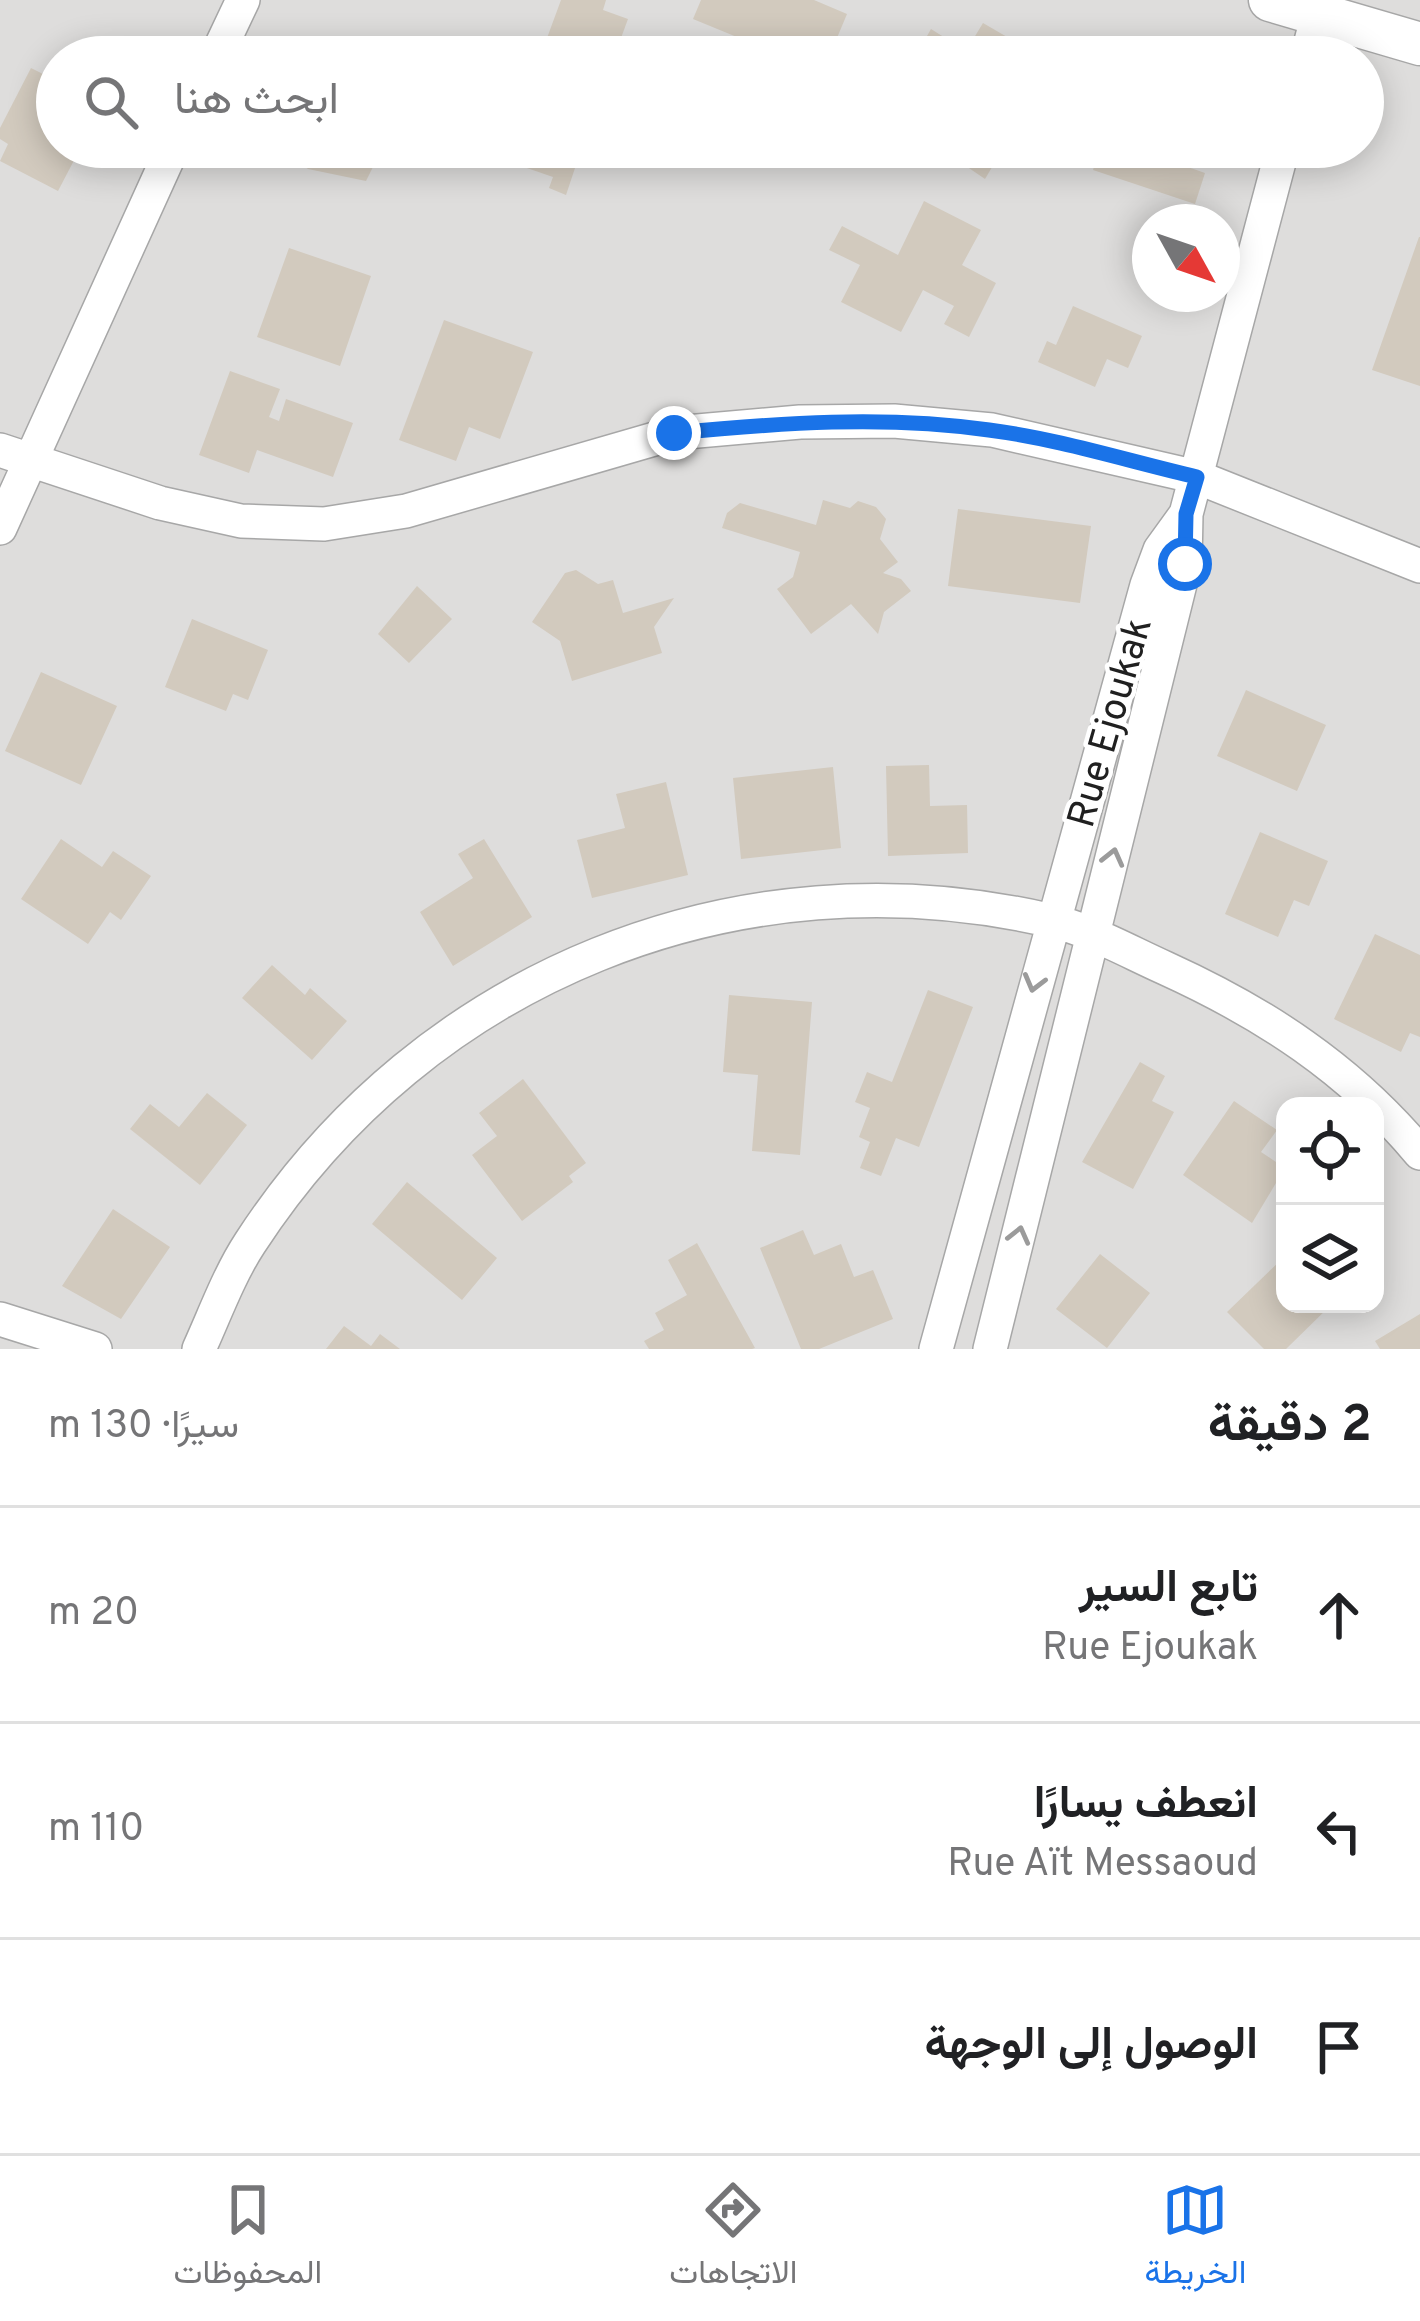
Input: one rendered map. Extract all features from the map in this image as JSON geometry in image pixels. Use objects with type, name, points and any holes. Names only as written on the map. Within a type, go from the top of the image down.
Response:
[{"type":"street","points":[[226,36],[243,0]]},
{"type":"street","points":[[1270,0],[1420,44]]},
{"type":"street","points":[[1312,36],[1318,14]]},
{"type":"street","points":[[0,527],[15,456],[162,168]]},
{"type":"street","points":[[1186,514],[1278,168]]},
{"type":"street","points":[[15,456],[160,503],[241,521],[324,524],[406,511],[674,433],[800,422],[893,421],[992,430],[1197,477],[1420,566]]},
{"type":"street","name":"Rue Ejoukak","points":[[936,1349],[1147,585],[1160,550],[1186,514]]},
{"type":"street","name":"Rue Ejoukak","points":[[990,1349],[1185,564],[1186,514]]},
{"type":"street","points":[[199,1349],[248,1246],[304,1169],[374,1098],[457,1030],[542,978],[668,926],[768,905],[931,903],[1051,920],[1093,935],[1276,1024],[1348,1078],[1420,1153]]},
{"type":"street","points":[[0,1318],[95,1349]]},
{"type":"shaded area","points":[[0,0],[1420,0],[1420,1349],[0,1349]]},
{"type":"building","points":[[561,0],[606,0],[603,10],[628,19],[622,36],[548,36]]},
{"type":"building","points":[[701,0],[814,0],[847,14],[838,36],[734,36],[693,19]]},
{"type":"building","points":[[983,23],[1005,36],[975,36]]},
{"type":"building","points":[[31,68],[36,70],[36,168],[70,168],[58,191],[0,161],[8,144],[0,139],[0,128]]},
{"type":"building","points":[[307,168],[372,168],[366,181]]},
{"type":"building","points":[[527,168],[575,168],[566,195],[549,188],[553,177]]},
{"type":"building","points":[[969,168],[992,168],[985,179]]},
{"type":"building","points":[[1094,168],[1191,168],[1205,173],[1195,204]]},
{"type":"building","points":[[924,201],[981,230],[962,265],[996,283],[969,337],[944,324],[954,306],[923,290],[901,332],[841,302],[860,265],[829,250],[842,226],[898,255]]},
{"type":"building","points":[[1420,237],[1420,386],[1372,370]]},
{"type":"building","points":[[289,248],[371,276],[340,366],[257,337]]},
{"type":"building","points":[[1073,306],[1142,336],[1128,368],[1107,359],[1095,387],[1038,362],[1047,341],[1056,345]]},
{"type":"building","points":[[444,320],[533,352],[500,439],[469,427],[456,461],[399,440]]},
{"type":"building","points":[[230,371],[280,389],[269,417],[279,421],[286,399],[353,423],[333,477],[257,450],[249,473],[199,455]]},
{"type":"building","points":[[823,500],[850,508],[858,501],[876,507],[886,519],[880,539],[898,562],[883,573],[901,579],[911,591],[884,612],[878,634],[851,604],[811,634],[777,589],[793,577],[800,552],[722,528],[727,513],[740,503],[816,525]]},
{"type":"building","points":[[958,509],[1091,526],[1080,603],[948,586]]},
{"type":"building","points":[[576,570],[598,584],[613,580],[623,613],[674,598],[654,627],[662,653],[572,681],[560,641],[532,622],[565,573]]},
{"type":"building","points":[[417,586],[452,619],[409,663],[378,634]]},
{"type":"building","points":[[192,619],[268,650],[248,700],[233,694],[226,711],[165,687]]},
{"type":"building","points":[[41,672],[117,706],[81,785],[5,751]]},
{"type":"building","points":[[1246,690],[1326,725],[1297,791],[1217,756]]},
{"type":"building","points":[[929,765],[930,806],[967,805],[968,853],[888,856],[886,766]]},
{"type":"building","points":[[833,767],[841,848],[741,859],[733,778]]},
{"type":"building","points":[[666,782],[688,875],[592,898],[577,840],[625,828],[616,794]]},
{"type":"building","points":[[1260,832],[1328,861],[1309,906],[1294,900],[1278,937],[1225,914]]},
{"type":"building","points":[[61,839],[102,867],[113,851],[151,876],[121,920],[110,912],[88,944],[21,899]]},
{"type":"building","points":[[484,839],[532,917],[453,966],[420,912],[473,878],[458,854]]},
{"type":"building","points":[[1375,934],[1420,955],[1420,1037],[1410,1033],[1401,1052],[1334,1019]]},
{"type":"building","points":[[272,965],[305,995],[310,988],[347,1021],[312,1060],[242,998]]},
{"type":"building","points":[[928,990],[973,1007],[919,1147],[896,1138],[881,1176],[860,1168],[870,1142],[859,1137],[870,1108],[855,1102],[867,1072],[892,1082]]},
{"type":"building","points":[[729,995],[812,1002],[800,1155],[752,1151],[758,1075],[723,1072]]},
{"type":"building","points":[[1140,1062],[1165,1076],[1152,1101],[1174,1112],[1133,1189],[1082,1162]]},
{"type":"building","points":[[523,1079],[586,1163],[569,1176],[573,1182],[522,1221],[472,1155],[497,1136],[479,1113]]},
{"type":"building","points":[[207,1093],[247,1125],[200,1185],[130,1129],[150,1104],[179,1127]]},
{"type":"building","points":[[1234,1101],[1276,1129],[1261,1152],[1276,1162],[1276,1183],[1252,1223],[1183,1175]]},
{"type":"building","points":[[407,1182],[497,1258],[462,1300],[372,1224]]},
{"type":"building","points":[[113,1209],[170,1247],[121,1319],[62,1286]]},
{"type":"building","points":[[803,1230],[814,1255],[841,1244],[854,1277],[873,1270],[893,1319],[819,1349],[801,1349],[760,1248]]},
{"type":"building","points":[[697,1243],[755,1348],[649,1349],[644,1341],[664,1330],[655,1313],[687,1295],[668,1260]]},
{"type":"building","points":[[1100,1254],[1150,1293],[1107,1348],[1056,1309]]},
{"type":"building","points":[[1276,1265],[1276,1313],[1323,1313],[1286,1349],[1264,1349],[1227,1312]]},
{"type":"building","points":[[1420,1314],[1420,1349],[1380,1349],[1375,1341]]},
{"type":"building","points":[[344,1326],[371,1346],[380,1334],[400,1349],[326,1349]]},
{"type":"route","points":[[674,433],[800,422],[893,421],[992,430],[1197,477],[1186,514],[1185,564]]}]
